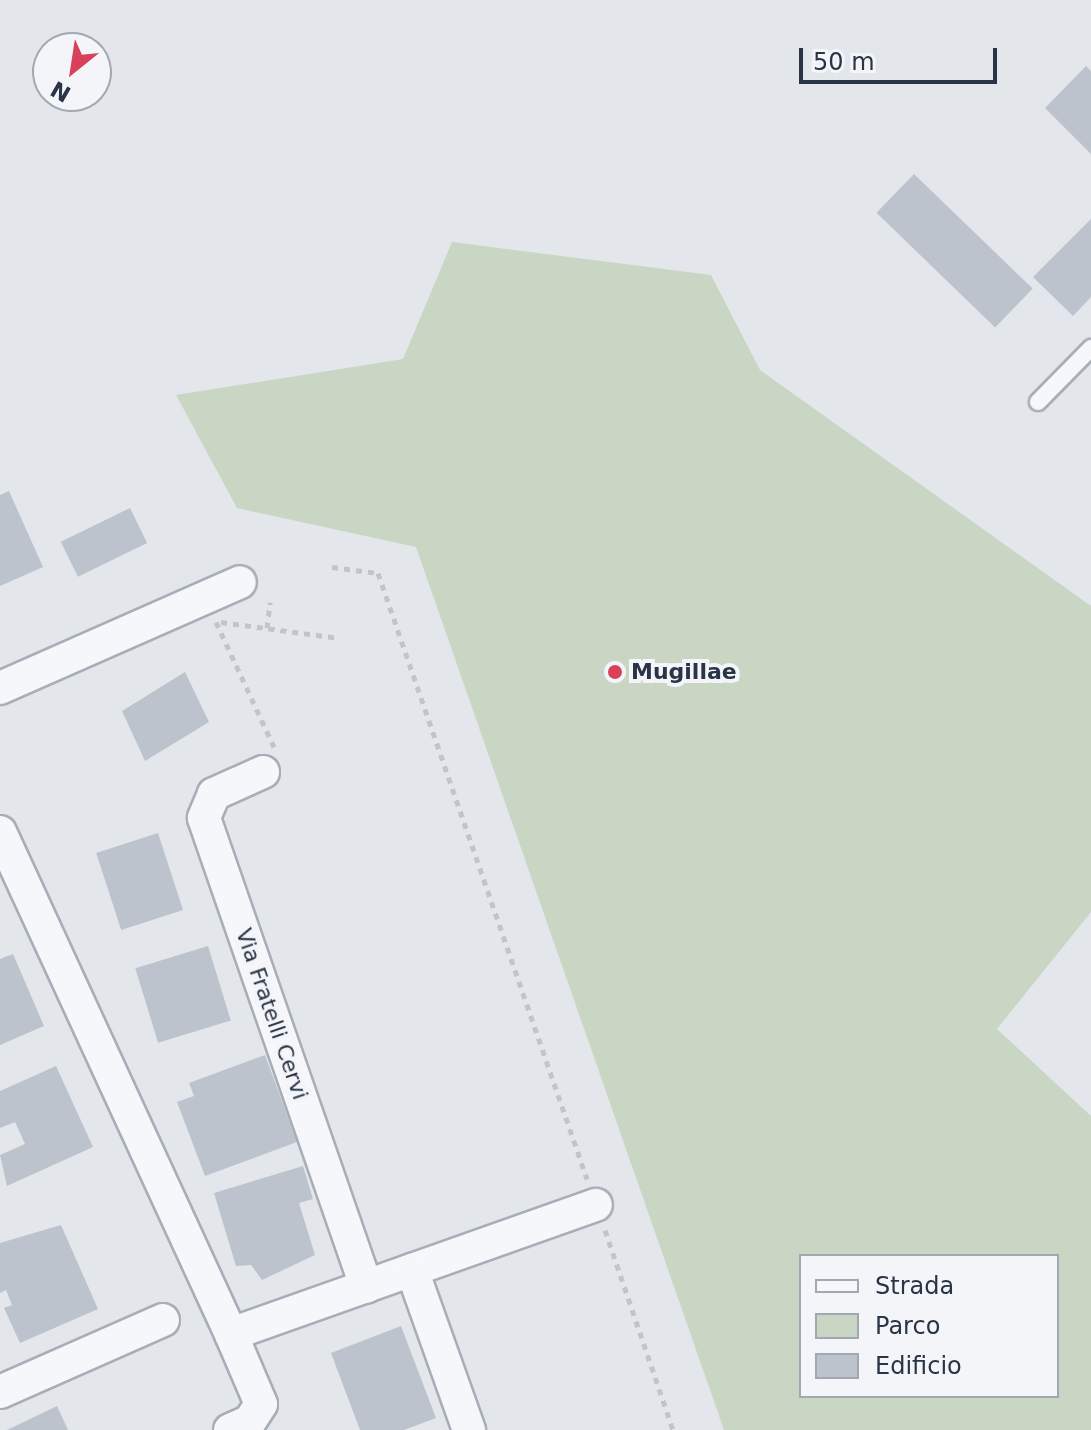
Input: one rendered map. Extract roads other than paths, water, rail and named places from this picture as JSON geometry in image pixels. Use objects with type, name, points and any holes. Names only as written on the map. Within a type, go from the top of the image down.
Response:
[{"type":"street","points":[[0,688],[211,610],[240,582]]},
{"type":"street","name":"Via Fratelli Cervi","points":[[269,760],[214,794],[204,818],[366,1287]]},
{"type":"street","points":[[0,832],[261,1404],[250,1421],[230,1430]]},
{"type":"street","points":[[231,1334],[596,1205]]},
{"type":"street","points":[[412,1270],[469,1430]]},
{"type":"street","points":[[0,1392],[163,1320]]},
{"type":"lane","points":[[1038,402],[1091,348]]},
{"type":"place","name":"Mugillae","points":[[615,672]]}]
